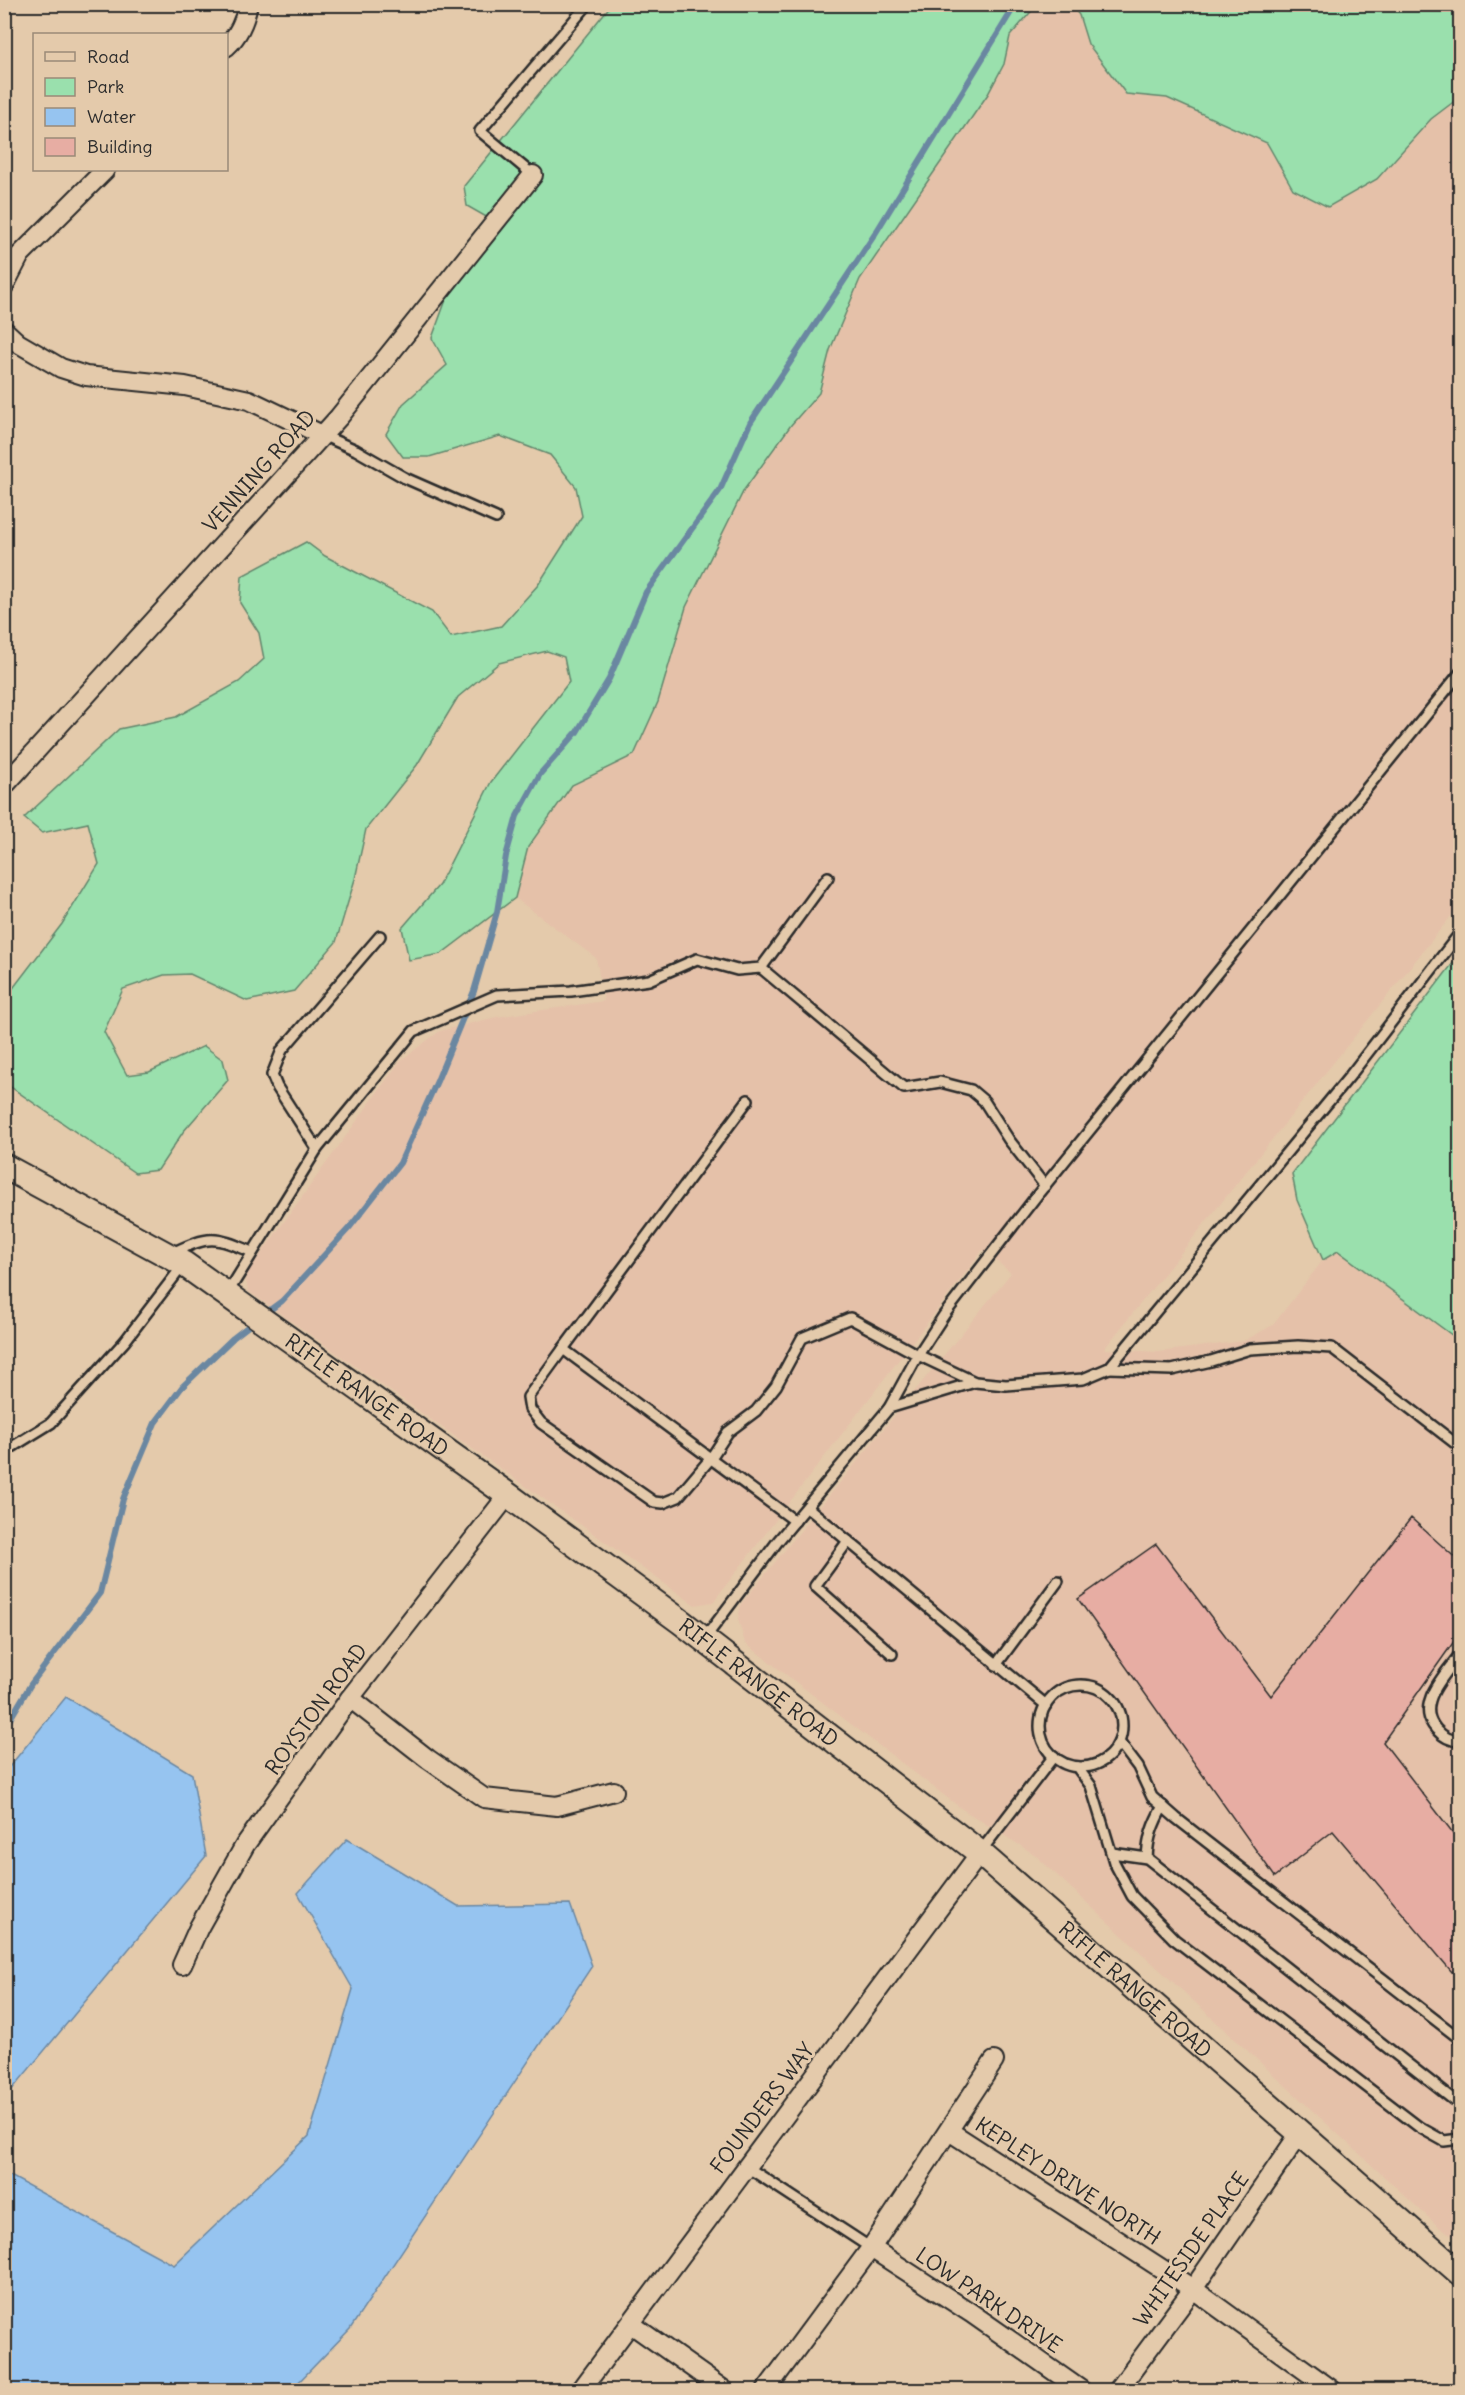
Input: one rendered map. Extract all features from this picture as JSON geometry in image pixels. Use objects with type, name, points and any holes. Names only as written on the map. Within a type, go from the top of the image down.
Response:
[{"type":"main road","name":"RIFLE RANGE ROAD","points":[[4,1166],[176,1260],[227,1294],[508,1495],[704,1640],[980,1853],[1461,2272]]},
{"type":"street","points":[[228,45],[242,26],[248,4]]},
{"type":"street","points":[[4,286],[20,255],[104,171]]},
{"type":"street","name":"VENNING ROAD","points":[[4,786],[322,435],[533,175]]},
{"type":"street","points":[[4,330],[18,343],[62,368],[86,376],[185,386],[249,399],[322,435]]},
{"type":"street","name":"ROYSTON ROAD","points":[[182,1965],[199,1927],[245,1845],[350,1698],[508,1495]]},
{"type":"street","points":[[350,1698],[428,1759],[484,1798],[557,1806],[614,1791]]},
{"type":"street","name":"FOUNDERS WAY","points":[[581,2391],[980,1853]]},
{"type":"street","points":[[766,2391],[871,2248],[994,2061]]},
{"type":"street","name":"KEPLEY DRIVE NORTH","points":[[949,2131],[1192,2289],[1332,2391]]},
{"type":"street","name":"WHITESIDE PLACE","points":[[1118,2391],[1300,2133]]},
{"type":"street","name":"LOW PARK DRIVE","points":[[871,2248],[971,2313],[1081,2391]]},
{"type":"street","points":[[631,2324],[724,2391]]},
{"type":"lane","points":[[533,175],[480,131],[588,4]]},
{"type":"lane","points":[[322,435],[356,450],[405,478],[496,518]]},
{"type":"lane","points":[[704,1640],[795,1521],[889,1408],[918,1355],[944,1316],[1044,1186],[1461,673]]},
{"type":"lane","points":[[761,968],[828,877]]},
{"type":"lane","points":[[1109,1368],[1349,1077],[1461,933]]},
{"type":"lane","points":[[317,1149],[277,1087],[272,1075],[282,1050],[380,936]]},
{"type":"lane","points":[[227,1294],[317,1149],[414,1031],[497,995],[571,991],[649,980],[697,959],[737,970],[761,968],[904,1088],[940,1082],[971,1090],[984,1101],[1009,1140],[1044,1186]]},
{"type":"lane","points":[[748,1100],[528,1397],[531,1408],[541,1423],[654,1502],[663,1503],[678,1497],[711,1458],[728,1432],[756,1410],[776,1386],[802,1338],[850,1318],[975,1383]]},
{"type":"lane","points":[[4,1452],[51,1423],[124,1341],[176,1260],[195,1242],[218,1238],[252,1252]]},
{"type":"lane","points":[[889,1408],[975,1383],[1006,1385],[1083,1379],[1109,1368],[1172,1370],[1250,1349],[1298,1346],[1332,1348],[1461,1447]]},
{"type":"lane","points":[[563,1349],[795,1521]]},
{"type":"lane","points":[[807,1507],[1046,1705]]},
{"type":"lane","points":[[848,1541],[815,1587],[892,1654]]},
{"type":"lane","points":[[996,1665],[1058,1581]]},
{"type":"lane","points":[[1461,1653],[1433,1691],[1428,1707],[1431,1723],[1443,1737],[1461,1741]]},
{"type":"lane","points":[[1080,1684],[1106,1693],[1116,1703],[1121,1716],[1122,1729],[1119,1742],[1112,1753],[1102,1761],[1090,1766],[1077,1767],[1064,1763],[1046,1746],[1041,1732],[1041,1718],[1046,1705],[1054,1694],[1066,1687],[1080,1684]]},
{"type":"lane","points":[[1119,1742],[1138,1767],[1152,1797],[1461,2039]]},
{"type":"lane","points":[[980,1853],[1054,1756]]},
{"type":"lane","points":[[1077,1767],[1091,1786],[1112,1853],[1132,1896],[1174,1939],[1419,2127],[1444,2141],[1461,2139]]},
{"type":"lane","points":[[1147,1858],[1148,1839],[1152,1825],[1163,1806]]},
{"type":"lane","points":[[1112,1853],[1147,1858],[1461,2105]]},
{"type":"lane","points":[[747,2167],[871,2248]]},
{"type":"shaded area","points":[[1071,5],[1079,15],[1088,44],[1126,94],[1167,98],[1267,143],[1293,189],[1377,179],[1431,119],[1460,97],[1460,905],[1104,1349],[1159,1352],[1244,1341],[1273,1325],[1323,1260],[1338,1251],[1460,1341],[1460,2237],[1440,2228],[1034,1854],[962,1809],[745,1643],[738,1619],[741,1604],[1011,1273],[983,1250],[713,1602],[695,1605],[248,1291],[245,1276],[400,1061],[440,1031],[496,1017],[604,1001],[596,958],[515,898],[528,847],[572,785],[634,755],[658,702],[686,607],[744,490],[791,425],[819,393],[830,350],[860,279],[988,94],[1004,64],[1010,36],[1035,7]]},
{"type":"green space","points":[[611,5],[1049,5],[1035,7],[1010,36],[1004,64],[988,94],[860,279],[830,350],[819,393],[791,425],[744,490],[686,607],[658,702],[634,755],[572,785],[528,847],[515,898],[441,954],[409,960],[402,928],[439,885],[491,782],[569,682],[564,657],[547,651],[499,663],[458,697],[417,765],[366,829],[355,879],[336,942],[294,991],[247,1001],[190,974],[164,975],[123,989],[104,1032],[127,1075],[149,1072],[204,1046],[223,1060],[228,1080],[183,1132],[158,1170],[135,1173],[5,1083],[4,1000],[62,924],[99,864],[88,823],[42,833],[24,818],[119,729],[176,717],[239,682],[264,659],[259,633],[240,603],[242,576],[306,542],[325,556],[432,612],[451,637],[501,626],[538,585],[582,516],[576,487],[550,455],[500,436],[429,457],[403,457],[386,434],[403,404],[447,365],[432,338],[447,297],[504,227],[467,206],[464,186]]},
{"type":"green space","points":[[1071,5],[1460,5],[1460,97],[1431,119],[1377,179],[1328,207],[1293,189],[1267,143],[1167,98],[1126,94],[1088,44],[1079,15]]},
{"type":"green space","points":[[1460,954],[1460,1341],[1338,1251],[1323,1260],[1297,1200],[1292,1174]]},
{"type":"water","points":[[66,1697],[192,1774],[206,1856],[5,2098],[5,1772]]},
{"type":"water","points":[[347,1839],[458,1906],[570,1904],[592,1966],[350,2329],[291,2390],[5,2390],[5,2173],[174,2265],[309,2136],[353,1989],[298,1893]]},
{"type":"building","points":[[1411,1518],[1460,1562],[1460,1633],[1383,1742],[1460,1842],[1460,1965],[1452,1972],[1333,1831],[1275,1877],[1078,1599],[1156,1544],[1271,1696]]},
{"type":"waterway","points":[[263,1315],[282,1301],[350,1227],[400,1163],[474,991],[497,912],[506,856],[517,816],[540,774],[577,732],[609,679],[646,592],[720,490],[750,423],[875,234],[1016,4]]},
{"type":"waterway","points":[[4,1729],[31,1684],[100,1593],[123,1499],[155,1423],[182,1387],[233,1338],[255,1321]]}]
